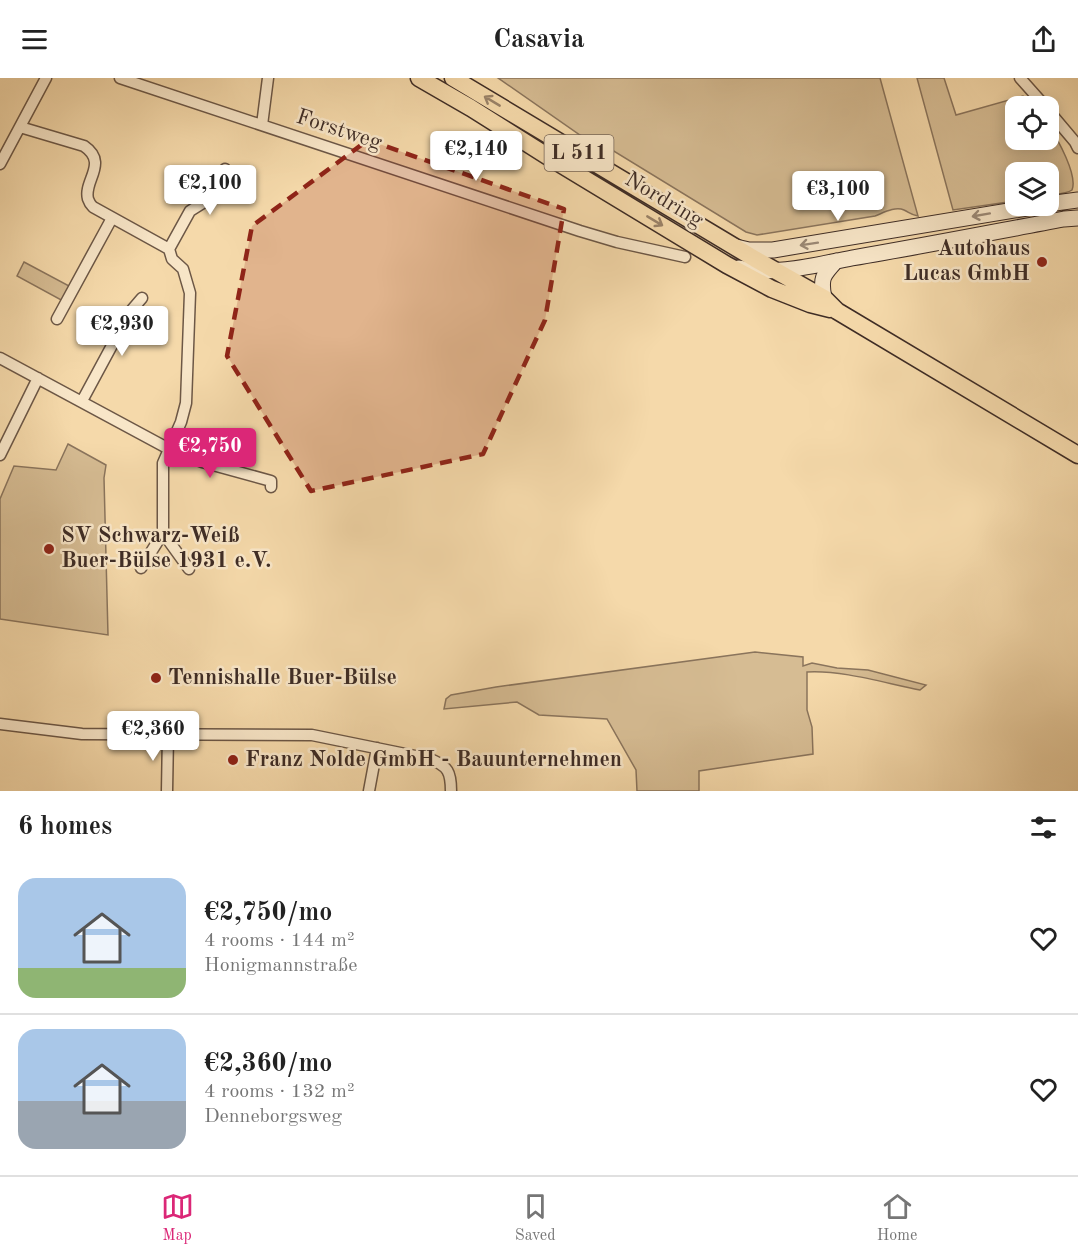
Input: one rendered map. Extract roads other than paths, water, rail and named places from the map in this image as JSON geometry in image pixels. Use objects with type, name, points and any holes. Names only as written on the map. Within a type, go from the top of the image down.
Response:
[{"type":"main road","name":"Nordring","points":[[419,78],[727,265]]},
{"type":"main road","name":"Nordring","points":[[453,78],[733,246]]},
{"type":"main road","points":[[1059,203],[1078,200]]},
{"type":"main road","points":[[733,246],[749,250],[773,249],[1005,211]]},
{"type":"main road","points":[[777,271],[1078,218]]},
{"type":"main road","name":"L 511","points":[[733,246],[755,265],[777,271],[824,298],[837,311],[1078,455]]},
{"type":"main road","points":[[727,265],[755,265],[773,249]]},
{"type":"main road","points":[[824,298],[821,287],[823,275],[836,261]]},
{"type":"main road","name":"L 511","points":[[727,265],[772,289],[810,304],[837,311]]},
{"type":"main road","points":[[755,265],[772,289]]},
{"type":"street","points":[[0,164],[46,78]]},
{"type":"street","name":"Forstweg","points":[[120,78],[580,231],[685,257]]},
{"type":"street","points":[[261,78],[265,101]]},
{"type":"street","points":[[262,125],[268,78]]},
{"type":"street","points":[[1020,78],[1036,96]]},
{"type":"street","points":[[1059,123],[1078,148]]},
{"type":"street","points":[[20,127],[91,150],[95,167],[88,201],[93,207],[169,249],[172,259],[183,269],[190,293],[186,403],[181,422],[163,463],[163,533],[141,568]]},
{"type":"street","points":[[169,249],[190,211],[209,199],[225,169]]},
{"type":"street","points":[[57,319],[112,218]]},
{"type":"street","points":[[82,402],[130,312],[142,298]]},
{"type":"street","points":[[0,358],[169,449],[202,462],[271,481],[271,487]]},
{"type":"street","points":[[0,455],[38,378]]},
{"type":"street","points":[[163,533],[189,569]]},
{"type":"street","points":[[0,724],[82,734],[312,735],[439,762],[450,775],[451,791]]},
{"type":"street","points":[[167,791],[168,735]]},
{"type":"street","points":[[369,791],[377,748]]},
{"type":"place","name":"Autohaus Lucas GmbH","points":[[1042,262]]},
{"type":"place","name":"SV Schwarz-Weiß Buer-Bülse 1931 e.V.","points":[[49,549]]},
{"type":"place","name":"Tennishalle Buer-Bülse","points":[[156,678]]},
{"type":"place","name":"Franz Nolde GmbH - Bauunternehmen","points":[[233,760]]}]
